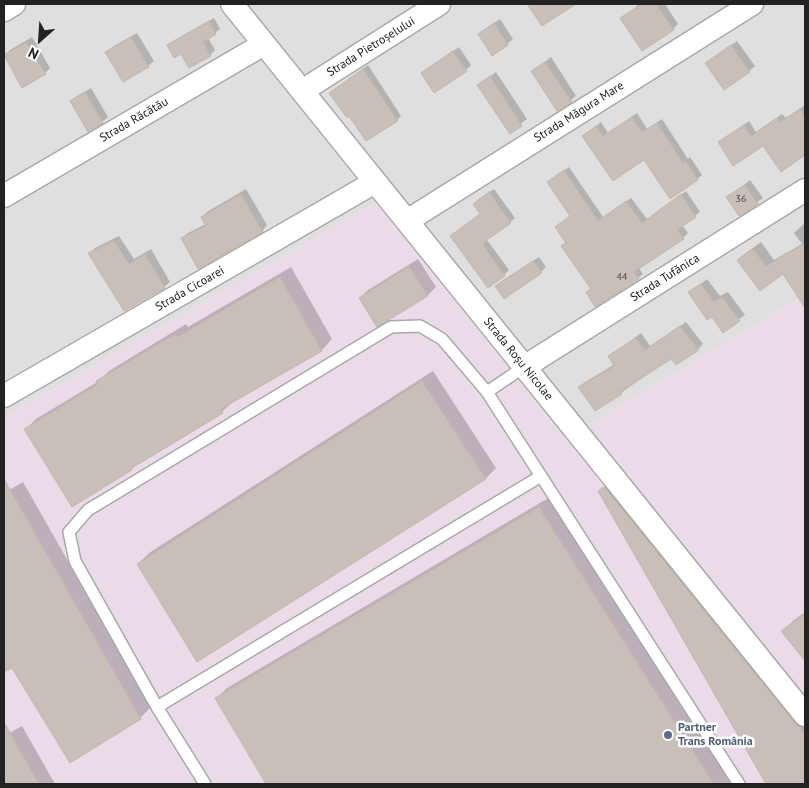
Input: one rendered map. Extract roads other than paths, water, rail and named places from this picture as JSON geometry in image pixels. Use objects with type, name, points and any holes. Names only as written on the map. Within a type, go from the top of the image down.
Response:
[{"type":"street","points":[[4,10],[14,4]]},
{"type":"street","name":"Strada Roșu Nicolae","points":[[232,4],[805,715]]},
{"type":"street","name":"Strada Pietroșelului","points":[[302,91],[439,4]]},
{"type":"street","name":"Strada Măgura Mare","points":[[407,221],[752,4]]},
{"type":"street","name":"Strada Răcătău","points":[[4,196],[264,44]]},
{"type":"street","name":"Strada Cicoarei","points":[[4,396],[375,182]]},
{"type":"street","name":"Strada Tufănica","points":[[524,366],[805,190]]},
{"type":"lane","points":[[205,784],[157,707],[75,562],[69,532],[88,510],[392,327],[420,326],[442,339],[487,392],[739,784]]},
{"type":"lane","points":[[487,392],[524,366]]},
{"type":"lane","points":[[157,707],[540,476]]},
{"type":"place","name":"Partner Trans România","points":[[668,735]]}]
